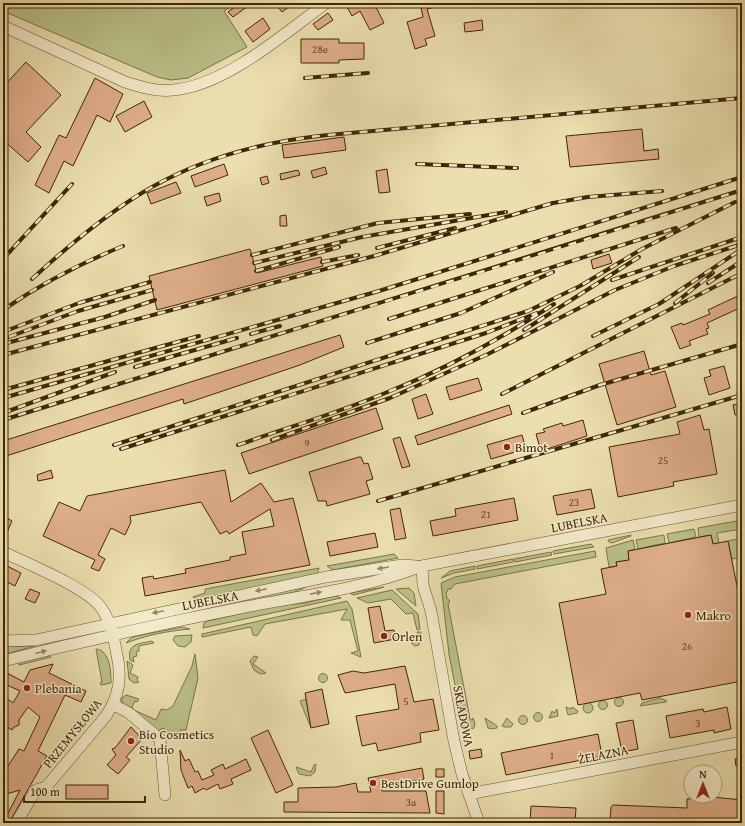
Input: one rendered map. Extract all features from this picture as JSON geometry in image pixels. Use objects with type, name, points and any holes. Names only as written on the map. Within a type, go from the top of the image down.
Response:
[{"type":"street","points":[[3,26],[125,82],[139,87],[174,90],[189,87],[232,69],[326,3]]},
{"type":"street","name":"LUBELSKA","points":[[3,661],[112,635],[341,588],[403,573],[422,566],[742,505]]},
{"type":"street","points":[[3,552],[91,597],[102,608],[109,623]]},
{"type":"street","name":"LUBELSKA","points":[[3,641],[36,640],[326,577],[402,565],[422,566]]},
{"type":"street","name":"SKŁADOWA","points":[[422,566],[430,583],[431,611],[454,741],[468,794],[479,823]]},
{"type":"street","name":"PRZEMYSŁOWA","points":[[16,823],[36,790],[46,786],[114,705],[120,687],[120,675],[109,623]]},
{"type":"street","points":[[114,705],[129,713],[160,739],[165,795]]},
{"type":"street","name":"ŻELAZNA","points":[[468,794],[742,742]]},
{"type":"green space","points":[[3,3],[236,3],[224,11],[247,47],[188,78],[171,80],[157,77],[3,11]]},
{"type":"green space","points":[[742,520],[742,529],[717,533],[719,543],[713,544],[711,535],[699,537],[698,528]]},
{"type":"green space","points":[[694,529],[696,537],[669,543],[667,534]]},
{"type":"green space","points":[[631,535],[612,543],[608,540]]},
{"type":"green space","points":[[664,535],[665,543],[638,549],[636,540]]},
{"type":"green space","points":[[742,538],[742,557],[732,559],[728,541]]},
{"type":"green space","points":[[633,540],[635,549],[628,551],[629,560],[616,562],[617,566],[609,567],[606,548]]},
{"type":"green space","points":[[591,544],[594,547],[554,554],[553,551]]},
{"type":"green space","points":[[595,551],[596,557],[455,584],[451,589],[448,589],[446,594],[450,601],[448,604],[470,719],[472,720],[473,718],[475,724],[474,728],[466,730],[463,727],[449,654],[441,583],[455,577]]},
{"type":"green space","points":[[551,552],[552,555],[515,562],[514,559]]},
{"type":"green space","points":[[394,554],[398,558],[333,570],[327,566]]},
{"type":"green space","points":[[513,559],[513,562],[477,569],[477,566]]},
{"type":"green space","points":[[475,566],[475,569],[454,573],[441,578],[450,571]]},
{"type":"green space","points":[[319,568],[317,574],[206,598],[197,599],[193,597],[205,593],[205,589]]},
{"type":"green space","points":[[306,587],[295,592],[198,613],[198,611],[213,605]]},
{"type":"green space","points":[[384,587],[354,595],[351,594],[351,593]]},
{"type":"green space","points":[[409,588],[414,593],[416,606],[396,589]]},
{"type":"green space","points":[[392,590],[418,614],[420,629],[417,630],[413,613],[406,614],[391,599],[368,603],[357,598]]},
{"type":"green space","points":[[335,596],[341,598],[203,628],[204,623],[208,621],[274,606],[305,603]]},
{"type":"green space","points":[[347,601],[352,609],[361,657],[351,653],[358,651],[350,620],[341,620],[347,609],[265,624],[257,636],[253,635],[251,627],[202,637],[202,634]]},
{"type":"green space","points":[[182,627],[190,629],[158,634],[126,643],[132,637]]},
{"type":"green space","points":[[417,632],[421,632],[419,645],[415,646],[412,644],[410,636],[418,634]]},
{"type":"green space","points":[[192,635],[191,642],[185,647],[178,646],[173,640],[175,636]]},
{"type":"green space","points":[[152,641],[154,643],[139,646],[139,651],[136,652],[137,656],[133,657],[134,662],[130,660],[130,650],[132,647]]},
{"type":"green space","points":[[3,646],[35,646],[3,655]]},
{"type":"green space","points":[[96,649],[101,650],[107,657],[110,668],[111,683],[101,685],[100,683],[102,682]]},
{"type":"green space","points":[[195,654],[198,678],[186,730],[180,730],[180,736],[170,736],[163,728],[158,731],[122,704],[122,698],[126,695],[139,699],[137,702],[135,701],[132,707],[134,710],[156,720],[161,709],[167,710],[173,706],[192,666]]},
{"type":"green space","points":[[50,655],[51,657],[19,665],[19,662]]},
{"type":"green space","points":[[254,656],[258,657],[253,664],[266,673],[260,674],[254,670],[250,661]]},
{"type":"green space","points":[[127,661],[133,665],[130,673],[138,677],[137,680],[139,682],[134,683],[129,679]]},
{"type":"green space","points":[[321,674],[325,674],[327,678],[325,682],[321,682],[319,680],[319,676]]},
{"type":"green space","points":[[619,697],[624,702],[619,707],[614,702]]},
{"type":"green space","points":[[660,698],[667,701],[640,706],[642,703]]},
{"type":"green space","points":[[306,699],[311,728],[300,701]]},
{"type":"green space","points":[[603,700],[608,705],[603,710],[598,705]]},
{"type":"green space","points":[[588,703],[593,708],[588,713],[583,708]]},
{"type":"green space","points":[[566,707],[571,709],[572,707],[578,711],[577,713],[568,715]]},
{"type":"green space","points":[[557,709],[558,716],[549,718],[552,711],[554,713]]},
{"type":"green space","points":[[538,712],[543,717],[538,722],[533,717]]},
{"type":"green space","points":[[523,715],[528,720],[523,725],[518,720]]},
{"type":"green space","points":[[485,718],[497,726],[497,728],[488,728]]},
{"type":"green space","points":[[507,718],[513,724],[511,727],[502,726]]},
{"type":"green space","points":[[316,764],[315,772],[310,776],[299,774],[296,767],[311,772]]},
{"type":"building","points":[[240,3],[252,3],[233,17],[228,12]]},
{"type":"building","points":[[275,3],[294,3],[282,12]]},
{"type":"building","points":[[351,3],[374,3],[384,23],[370,30],[360,11],[352,16],[346,5]]},
{"type":"building","points":[[420,3],[441,3],[441,6],[427,9],[435,36],[425,39],[427,45],[415,49],[407,22],[423,17]]},
{"type":"building","points":[[328,13],[333,20],[318,30],[313,24]]},
{"type":"building","points":[[263,18],[270,29],[253,42],[245,31]]},
{"type":"building","points":[[482,20],[483,30],[465,32],[464,23]]},
{"type":"building","points":[[301,39],[339,39],[339,43],[364,43],[364,59],[339,60],[339,63],[301,63]]},
{"type":"building","points":[[26,62],[61,95],[26,132],[41,147],[28,162],[3,140],[3,87]]},
{"type":"building","points":[[95,78],[123,94],[110,122],[97,115],[73,166],[64,161],[49,193],[35,185],[59,135],[66,138]]},
{"type":"building","points":[[144,101],[152,117],[125,132],[116,116]]},
{"type":"building","points":[[642,129],[644,151],[658,149],[659,159],[570,167],[566,136]]},
{"type":"building","points":[[344,137],[346,150],[284,158],[282,145]]},
{"type":"building","points":[[224,164],[228,175],[195,187],[191,176]]},
{"type":"building","points":[[325,167],[327,174],[313,178],[311,171]]},
{"type":"building","points":[[387,169],[390,192],[379,193],[376,171]]},
{"type":"building","points":[[298,170],[300,175],[281,180],[280,174]]},
{"type":"building","points":[[267,176],[269,183],[262,185],[260,178]]},
{"type":"building","points":[[176,182],[181,193],[151,204],[147,193]]},
{"type":"building","points":[[219,193],[221,201],[207,206],[204,197]]},
{"type":"building","points":[[286,215],[287,226],[280,226],[280,216]]},
{"type":"building","points":[[250,249],[257,273],[321,257],[323,266],[157,310],[149,276]]},
{"type":"building","points":[[609,254],[612,263],[593,269],[591,260]]},
{"type":"building","points":[[742,294],[742,307],[707,323],[709,328],[706,329],[708,334],[689,341],[691,345],[680,349],[671,327],[682,323],[683,325],[710,314],[708,310]]},
{"type":"building","points":[[340,335],[344,347],[300,365],[184,404],[183,399],[3,457],[3,441]]},
{"type":"building","points":[[644,351],[651,375],[665,371],[676,407],[617,425],[599,364]]},
{"type":"building","points":[[724,366],[730,388],[709,395],[704,378],[711,376],[709,370]]},
{"type":"building","points":[[478,378],[482,390],[450,400],[446,387]]},
{"type":"building","points":[[426,394],[433,414],[418,419],[412,399]]},
{"type":"building","points":[[742,403],[742,413],[735,415],[733,405]]},
{"type":"building","points":[[509,405],[512,414],[418,445],[415,436]]},
{"type":"building","points":[[376,408],[383,429],[249,474],[241,453]]},
{"type":"building","points":[[700,415],[704,430],[709,429],[717,474],[673,482],[674,486],[618,497],[609,447],[680,434],[677,422]]},
{"type":"building","points":[[583,420],[587,436],[541,451],[536,434],[545,432],[543,429],[562,423],[563,426]]},
{"type":"building","name":"Bimot","points":[[522,435],[526,449],[491,459],[487,445]]},
{"type":"building","points":[[400,437],[410,466],[402,468],[393,439]]},
{"type":"building","points":[[361,457],[364,464],[368,463],[373,479],[366,481],[370,494],[327,506],[326,501],[318,501],[309,472]]},
{"type":"building","points":[[51,470],[53,478],[38,481],[37,475]]},
{"type":"building","points":[[225,470],[231,502],[261,483],[274,502],[293,498],[310,565],[145,596],[142,578],[153,576],[154,579],[186,573],[185,569],[230,560],[230,557],[246,554],[242,532],[274,526],[270,509],[229,534],[227,531],[220,534],[201,502],[130,516],[131,522],[125,535],[111,528],[98,555],[105,559],[99,571],[91,568],[95,560],[43,536],[59,502],[80,511],[87,496]]},
{"type":"building","points":[[591,489],[595,508],[557,515],[553,496]]},
{"type":"building","points":[[514,498],[518,520],[433,536],[430,521],[456,516],[455,509]]},
{"type":"building","points":[[400,508],[406,538],[395,540],[390,510]]},
{"type":"building","points":[[3,516],[12,521],[3,541]]},
{"type":"building","points":[[375,533],[378,547],[330,556],[327,542]]},
{"type":"building","points":[[711,535],[713,544],[728,541],[742,611],[742,681],[642,700],[640,693],[578,705],[559,603],[606,594],[601,569],[617,566],[616,562],[629,560],[628,551]]},
{"type":"building","points":[[7,566],[21,573],[15,586],[3,580],[3,574]]},
{"type":"building","points":[[30,589],[40,593],[35,603],[25,599]]},
{"type":"building","points":[[380,606],[385,631],[394,630],[395,639],[374,643],[368,608]]},
{"type":"building","points":[[53,664],[49,673],[86,691],[81,702],[65,695],[38,751],[47,756],[9,823],[3,823],[20,790],[3,795],[3,774],[19,749],[24,751],[40,717],[28,707],[19,720],[19,725],[14,727],[12,730],[3,724],[3,703],[6,698],[13,703],[20,691],[7,685],[4,674],[7,673],[24,682],[30,670]]},
{"type":"building","points":[[405,666],[414,702],[433,699],[439,730],[420,733],[421,742],[378,751],[376,743],[362,746],[356,716],[399,709],[395,684],[345,693],[338,675],[353,671],[364,673]]},
{"type":"building","points":[[322,689],[329,724],[311,728],[305,693]]},
{"type":"building","points":[[727,707],[731,729],[714,733],[714,730],[670,738],[666,716],[703,709],[704,712]]},
{"type":"building","points":[[633,720],[638,749],[622,752],[616,723]]},
{"type":"building","points":[[131,727],[142,739],[126,757],[130,760],[118,774],[107,765],[116,755],[112,749],[115,748]]},
{"type":"building","points":[[268,730],[293,785],[276,793],[251,738]]},
{"type":"building","points":[[598,734],[602,756],[506,775],[501,753]]},
{"type":"building","points":[[481,749],[482,757],[470,759],[469,751]]},
{"type":"building","points":[[180,750],[185,761],[189,759],[195,772],[198,771],[202,780],[214,775],[211,770],[223,764],[225,769],[246,759],[251,770],[231,779],[233,784],[220,789],[218,784],[206,790],[204,788],[195,793],[192,786],[188,788],[181,770]]},
{"type":"building","points":[[741,758],[742,765],[736,766],[735,759]]},
{"type":"building","points":[[422,768],[424,779],[381,787],[382,791],[426,791],[430,813],[284,812],[284,802],[298,802],[298,788],[336,787],[356,783],[358,792],[371,792],[368,778]]},
{"type":"building","points":[[436,769],[444,769],[444,777],[436,777]]},
{"type":"building","points":[[66,785],[108,785],[108,799],[66,799]]},
{"type":"building","points":[[436,791],[444,791],[444,814],[436,813]]},
{"type":"building","points":[[723,798],[742,800],[742,823],[610,823],[611,807],[613,805],[687,808],[687,804],[723,804]]},
{"type":"building","points":[[531,806],[576,808],[575,823],[530,823]]},
{"type":"railway","points":[[305,78],[368,73]]},
{"type":"railway","points":[[32,279],[104,218],[152,187],[193,167],[260,146],[283,141],[328,135],[742,98]]},
{"type":"railway","points":[[417,164],[517,168]]},
{"type":"railway","points":[[3,398],[379,291],[742,177]]},
{"type":"railway","points":[[3,259],[72,184]]},
{"type":"railway","points":[[3,420],[742,190]]},
{"type":"railway","points":[[3,355],[374,256],[553,203],[588,197],[662,191]]},
{"type":"railway","points":[[114,445],[528,311],[580,286],[642,249],[735,202]]},
{"type":"railway","points":[[254,263],[362,237],[506,212]]},
{"type":"railway","points":[[252,255],[378,223],[470,214]]},
{"type":"railway","points":[[377,248],[455,228]]},
{"type":"railway","points":[[389,319],[676,228]]},
{"type":"railway","points":[[612,280],[742,237]]},
{"type":"railway","points":[[272,440],[390,398],[488,354],[615,290],[674,266],[742,244]]},
{"type":"railway","points":[[3,310],[32,291],[61,275],[123,246]]},
{"type":"railway","points":[[256,271],[339,247]]},
{"type":"railway","points":[[593,336],[659,304],[742,249]]},
{"type":"railway","points":[[322,262],[358,255]]},
{"type":"railway","points":[[524,330],[639,257]]},
{"type":"railway","points":[[708,283],[742,261]]},
{"type":"railway","points":[[367,343],[461,313],[553,272]]},
{"type":"railway","points":[[675,303],[713,273]]},
{"type":"railway","points":[[502,394],[742,273]]},
{"type":"railway","points":[[3,332],[79,303],[150,282]]},
{"type":"railway","points":[[9,337],[78,311],[152,290]]},
{"type":"railway","points":[[3,344],[105,317],[155,300]]},
{"type":"railway","points":[[238,445],[353,406],[412,382],[474,352],[515,329],[554,304]]},
{"type":"railway","points":[[121,449],[486,333],[537,313]]},
{"type":"railway","points":[[251,334],[280,326]]},
{"type":"railway","points":[[3,390],[199,336]]},
{"type":"railway","points":[[135,367],[237,338]]},
{"type":"railway","points":[[523,413],[600,385],[742,344]]},
{"type":"railway","points":[[3,413],[115,372]]},
{"type":"railway","points":[[378,501],[742,395]]},
{"type":"place","name":"Bimot","points":[[507,447]]},
{"type":"place","name":"Makro","points":[[688,615]]},
{"type":"place","name":"Orlen","points":[[384,636]]},
{"type":"place","name":"Plebania","points":[[27,688]]},
{"type":"place","name":"Bio Cosmetics Studio","points":[[131,741]]},
{"type":"place","name":"BestDrive Gumlop","points":[[373,783]]}]
